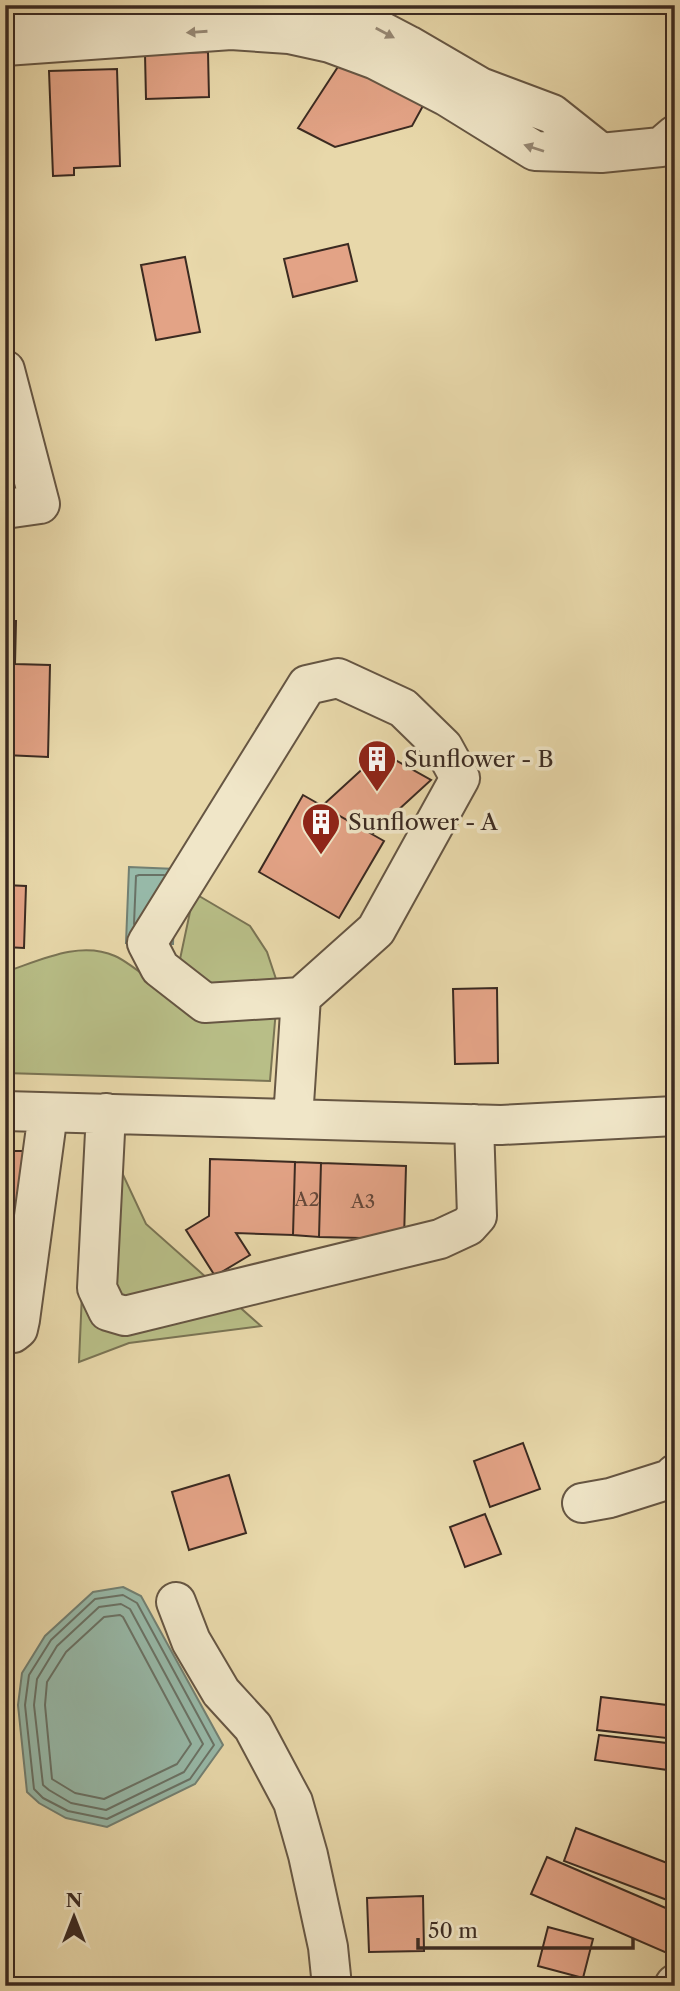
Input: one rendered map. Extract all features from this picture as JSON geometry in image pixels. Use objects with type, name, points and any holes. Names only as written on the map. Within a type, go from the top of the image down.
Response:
[{"type":"street","points":[[6,26],[116,7],[271,5],[342,8],[480,87],[552,114],[601,153]]},
{"type":"street","points":[[6,26],[231,30],[289,34],[330,43],[376,60],[446,96],[535,151],[601,153],[661,147],[675,135]]},
{"type":"street","points":[[5,370],[40,504],[5,509]]},
{"type":"street","points":[[293,1119],[301,997],[376,930],[460,778],[443,747],[403,708],[338,678],[307,685],[147,943],[160,968],[205,1003],[301,997]]},
{"type":"street","points":[[5,1111],[501,1125],[675,1116]]},
{"type":"street","points":[[5,1332],[13,1333],[18,1329],[20,1320],[48,1113]]},
{"type":"street","points":[[106,1113],[97,1288],[108,1311],[125,1317],[440,1238],[468,1226],[477,1216],[474,1124]]},
{"type":"street","points":[[582,1503],[610,1498],[670,1479],[675,1474]]},
{"type":"street","points":[[176,1602],[191,1641],[221,1692],[253,1727],[293,1802],[308,1855],[328,1947],[332,1986]]},
{"type":"green space","points":[[194,893],[250,926],[267,952],[278,985],[270,1081],[5,1073],[5,972],[73,951],[101,952],[129,964],[172,997]]},
{"type":"green space","points":[[89,1132],[118,1164],[146,1224],[261,1326],[129,1343],[79,1362]]},
{"type":"water","points":[[129,867],[176,869],[173,944],[126,943]]},
{"type":"water","points":[[123,1587],[141,1596],[223,1745],[195,1784],[107,1827],[66,1818],[39,1803],[27,1792],[18,1705],[22,1673],[45,1636],[93,1592]]},
{"type":"building","points":[[208,52],[209,97],[146,99],[145,54]]},
{"type":"building","points":[[345,56],[430,93],[412,126],[335,147],[298,128]]},
{"type":"building","points":[[117,69],[120,166],[74,168],[74,175],[53,176],[49,71]]},
{"type":"building","points":[[348,244],[357,281],[293,297],[284,259]]},
{"type":"building","points":[[185,257],[200,332],[156,340],[141,265]]},
{"type":"building","points":[[5,621],[16,621],[15,664],[50,665],[48,757],[5,755]]},
{"type":"building","name":"Sunflower - B","points":[[381,752],[431,780],[372,834],[322,806]]},
{"type":"building","name":"Sunflower - A","points":[[303,795],[384,841],[339,918],[259,872]]},
{"type":"building","points":[[5,885],[26,886],[24,948],[5,947]]},
{"type":"building","points":[[497,988],[498,1063],[455,1064],[453,989]]},
{"type":"building","points":[[5,1151],[29,1151],[26,1237],[5,1236]]},
{"type":"building","points":[[210,1159],[295,1162],[293,1235],[236,1233],[250,1255],[215,1276],[186,1230],[209,1216]]},
{"type":"building","points":[[295,1162],[321,1163],[319,1237],[293,1235]]},
{"type":"building","points":[[321,1163],[406,1166],[404,1239],[319,1237]]},
{"type":"building","points":[[523,1443],[540,1489],[490,1507],[474,1461]]},
{"type":"building","points":[[229,1475],[246,1533],[189,1550],[172,1492]]},
{"type":"building","points":[[485,1514],[501,1554],[465,1567],[450,1527]]},
{"type":"building","points":[[601,1697],[675,1706],[675,1739],[597,1730]]},
{"type":"building","points":[[599,1735],[675,1744],[675,1771],[595,1760]]},
{"type":"building","points":[[576,1828],[675,1866],[675,1903],[564,1861]]},
{"type":"building","points":[[547,1857],[675,1912],[675,1935],[667,1953],[531,1894]]},
{"type":"building","points":[[423,1896],[424,1951],[369,1952],[367,1898]]},
{"type":"building","points":[[548,1927],[593,1939],[583,1978],[538,1966]]},
{"type":"place","name":"Sunflower - B","points":[[377,793]]},
{"type":"place","name":"Sunflower - A","points":[[321,856]]}]
